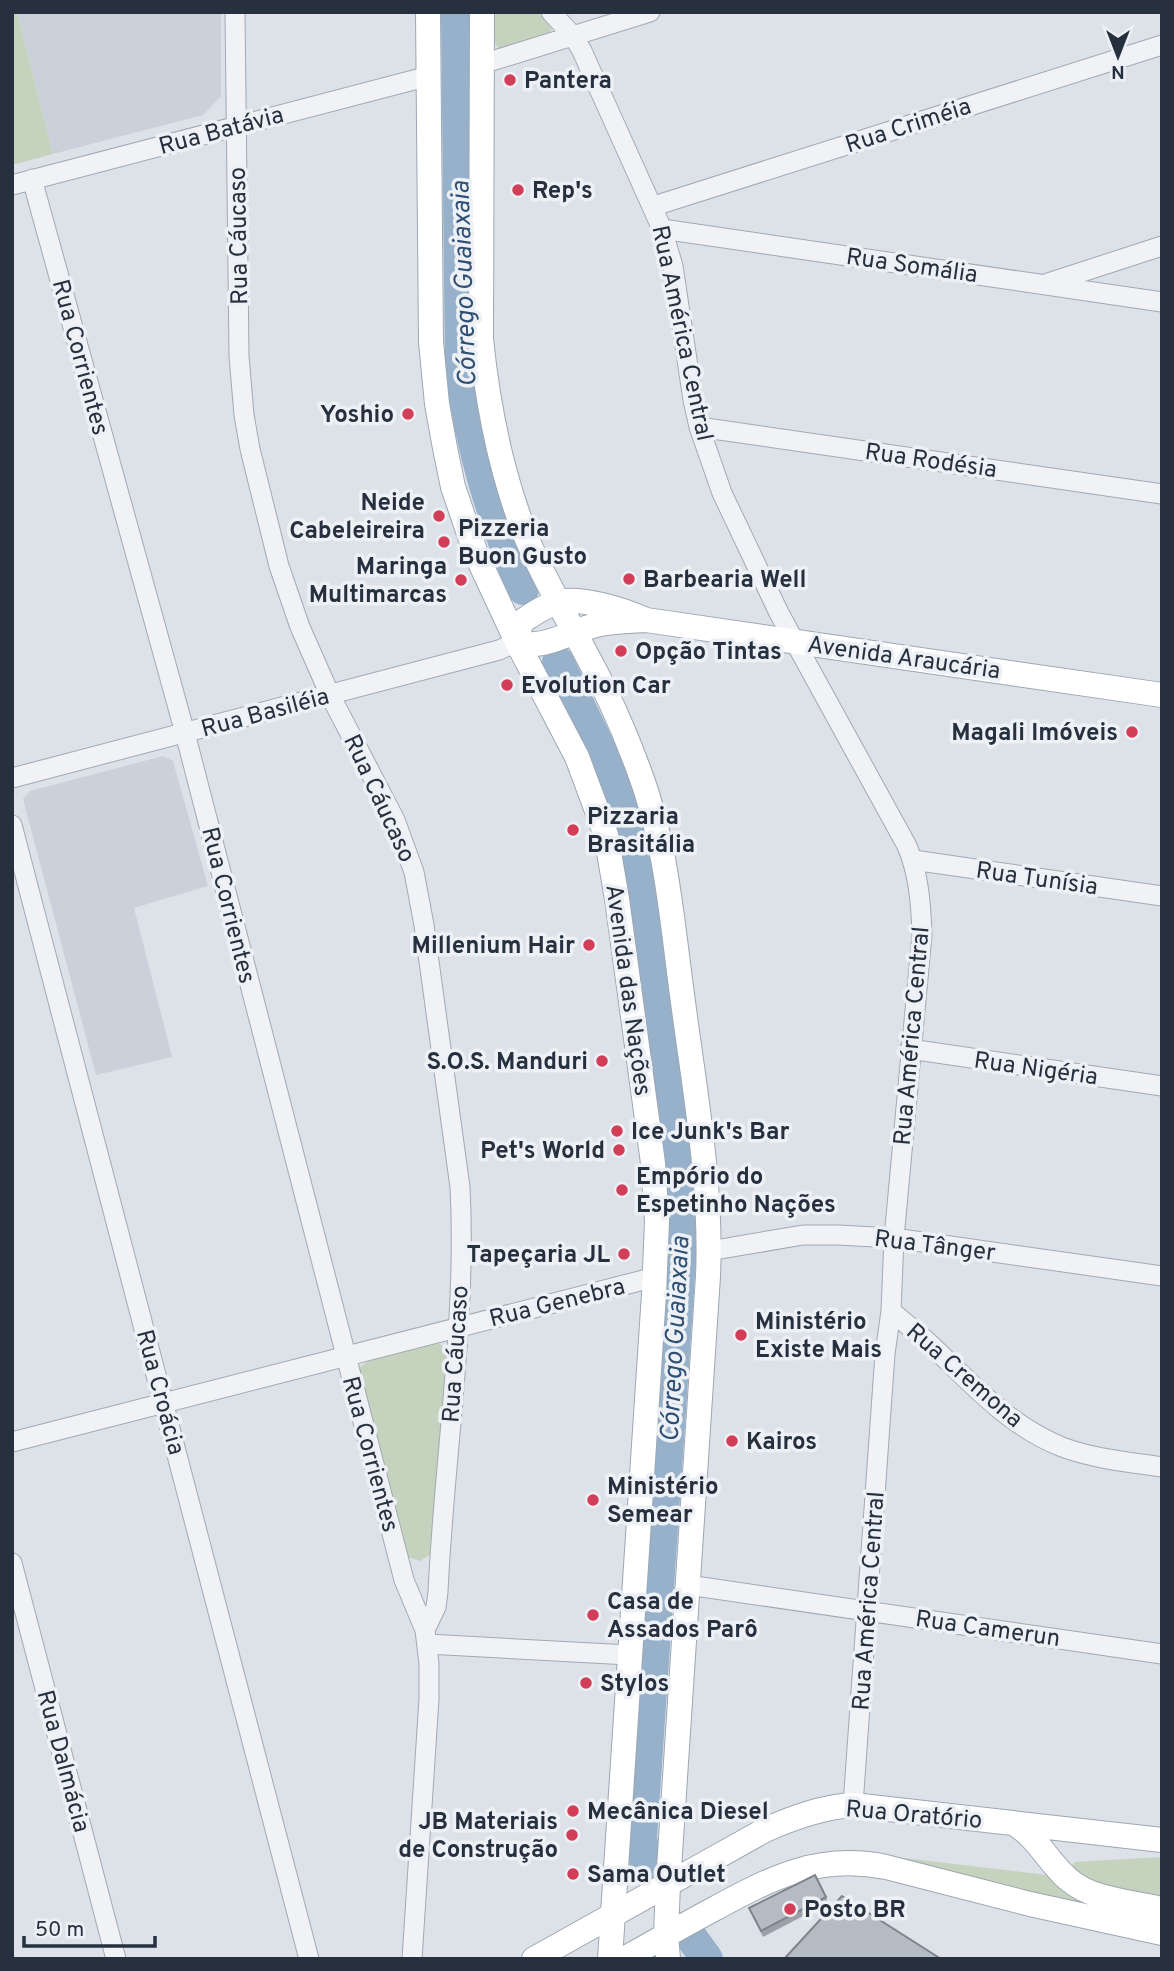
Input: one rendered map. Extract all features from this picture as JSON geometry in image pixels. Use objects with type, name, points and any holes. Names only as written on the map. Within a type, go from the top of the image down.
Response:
[{"type":"main road","name":"Avenida das Nações","points":[[428,12],[431,342],[437,404],[453,487],[476,554],[625,735],[649,797],[663,858],[702,1144],[709,1251],[668,1884],[667,1947]]},
{"type":"main road","name":"Avenida das Nações","points":[[482,12],[481,339],[486,391],[495,439],[528,540],[543,609],[546,639],[577,757],[606,835],[653,1163],[657,1221],[610,1959]]},
{"type":"main road","name":"Avenida Araucária","points":[[543,609],[586,603],[614,608],[646,620],[1162,695]]},
{"type":"main road","points":[[543,609],[522,622],[546,639]]},
{"type":"main road","name":"Avenida Araucária","points":[[546,639],[598,624],[646,620]]},
{"type":"main road","name":"Rua Oratório","points":[[534,1959],[782,1822],[814,1811],[853,1805],[1162,1840]]},
{"type":"main road","points":[[1015,1824],[1033,1838],[1065,1877],[1076,1886],[1092,1893],[1162,1909]]},
{"type":"main road","points":[[624,1959],[667,1947],[775,1877],[810,1867],[839,1863],[878,1865],[1030,1904],[1162,1933]]},
{"type":"street","name":"Rua Cáucaso","points":[[235,12],[239,356],[250,449],[285,584],[300,627],[330,695],[404,843],[414,872],[424,925],[460,1187],[458,1326],[436,1607],[426,1637],[429,1699],[412,1959]]},
{"type":"street","name":"Rua América Central","points":[[551,12],[574,37],[654,206],[673,266],[699,427],[722,492],[779,613],[913,860],[921,903],[922,935],[894,1238],[891,1311],[885,1354],[853,1805]]},
{"type":"street","points":[[482,64],[650,12]]},
{"type":"street","name":"Rua Criméia","points":[[654,206],[1162,45]]},
{"type":"street","name":"Rua Batávia","points":[[12,185],[429,76]]},
{"type":"street","name":"Rua Corrientes","points":[[32,179],[185,733],[404,1580],[426,1637]]},
{"type":"street","name":"Rua Somália","points":[[662,229],[1162,302]]},
{"type":"street","points":[[1044,285],[1162,246]]},
{"type":"street","name":"Rua Rodésia","points":[[699,427],[1162,494]]},
{"type":"street","name":"Rua Basiléia","points":[[12,778],[546,639]]},
{"type":"street","name":"Rua Croácia","points":[[12,825],[309,1959]]},
{"type":"street","name":"Rua Tunísia","points":[[913,860],[1162,896]]},
{"type":"street","name":"Rua Nigéria","points":[[910,1049],[1162,1086]]},
{"type":"street","name":"Rua Tânger","points":[[709,1251],[803,1235],[894,1238],[1162,1276]]},
{"type":"street","name":"Rua Genebra","points":[[12,1442],[654,1277]]},
{"type":"street","name":"Rua Cremona","points":[[891,1311],[985,1398],[1022,1426],[1062,1447],[1108,1459],[1162,1467]]},
{"type":"street","points":[[404,1580],[426,1572],[440,1556]]},
{"type":"street","name":"Rua Dalmácia","points":[[12,1563],[116,1959]]},
{"type":"street","name":"Rua Camerun","points":[[688,1585],[1162,1654]]},
{"type":"street","points":[[426,1637],[629,1655]]},
{"type":"shaded area","points":[[17,12],[221,12],[221,96],[203,115],[53,154]]},
{"type":"shaded area","points":[[163,756],[173,761],[208,886],[134,908],[172,1057],[96,1075],[23,799],[30,791]]},
{"type":"green space","points":[[12,12],[17,12],[53,154],[12,165]]},
{"type":"green space","points":[[494,12],[538,12],[552,29],[548,35],[499,49],[495,43]]},
{"type":"green space","points":[[436,1342],[445,1347],[447,1354],[431,1554],[420,1561],[408,1557],[406,1552],[360,1367],[369,1360]]},
{"type":"green space","points":[[895,1857],[1047,1875],[1062,1891],[1092,1905],[1062,1903]]},
{"type":"green space","points":[[1162,1857],[1162,1898],[1091,1882],[1071,1866],[1075,1862]]},
{"type":"building","name":"Posto BR","points":[[815,1875],[826,1897],[761,1931],[749,1908]]},
{"type":"building","points":[[842,1896],[941,1959],[784,1959]]},
{"type":"waterway","name":"Córrego Guaiaxaia","points":[[457,12],[461,371],[484,482],[501,535],[523,589]]},
{"type":"waterway","name":"Córrego Guaiaxaia","points":[[558,662],[611,772],[622,803],[640,879],[679,1180],[681,1246],[641,1838],[646,1866]]},
{"type":"waterway","name":"Córrego Guaiaxaia","points":[[691,1937],[707,1959]]},
{"type":"place","name":"Pantera","points":[[510,80]]},
{"type":"place","name":"Rep's","points":[[518,190]]},
{"type":"place","name":"Yoshio","points":[[408,414]]},
{"type":"place","name":"Neide Cabeleireira","points":[[439,516]]},
{"type":"place","name":"Pizzeria Buon Gusto","points":[[444,542]]},
{"type":"place","name":"Barbearia Well","points":[[629,579]]},
{"type":"place","name":"Maringa Multimarcas","points":[[461,580]]},
{"type":"place","name":"Opção Tintas","points":[[621,651]]},
{"type":"place","name":"Evolution Car","points":[[507,685]]},
{"type":"place","name":"Magali Imóveis","points":[[1132,732]]},
{"type":"place","name":"Pizzaria Brasitália","points":[[573,830]]},
{"type":"place","name":"Millenium Hair","points":[[589,945]]},
{"type":"place","name":"S.O.S. Manduri","points":[[602,1061]]},
{"type":"place","name":"Ice Junk's Bar","points":[[617,1131]]},
{"type":"place","name":"Pet's World","points":[[619,1150]]},
{"type":"place","name":"Empório do Espetinho Nações","points":[[622,1190]]},
{"type":"place","name":"Tapeçaria JL","points":[[624,1254]]},
{"type":"place","name":"Ministério Existe Mais","points":[[741,1335]]},
{"type":"place","name":"Kairos","points":[[732,1441]]},
{"type":"place","name":"Ministério Semear","points":[[593,1500]]},
{"type":"place","name":"Casa de Assados Parô","points":[[593,1615]]},
{"type":"place","name":"Stylos","points":[[586,1683]]},
{"type":"place","name":"Mecânica Diesel","points":[[573,1811]]},
{"type":"place","name":"JB Materiais de Construção","points":[[572,1835]]},
{"type":"place","name":"Sama Outlet","points":[[573,1874]]},
{"type":"place","name":"Posto BR","points":[[790,1909]]}]
